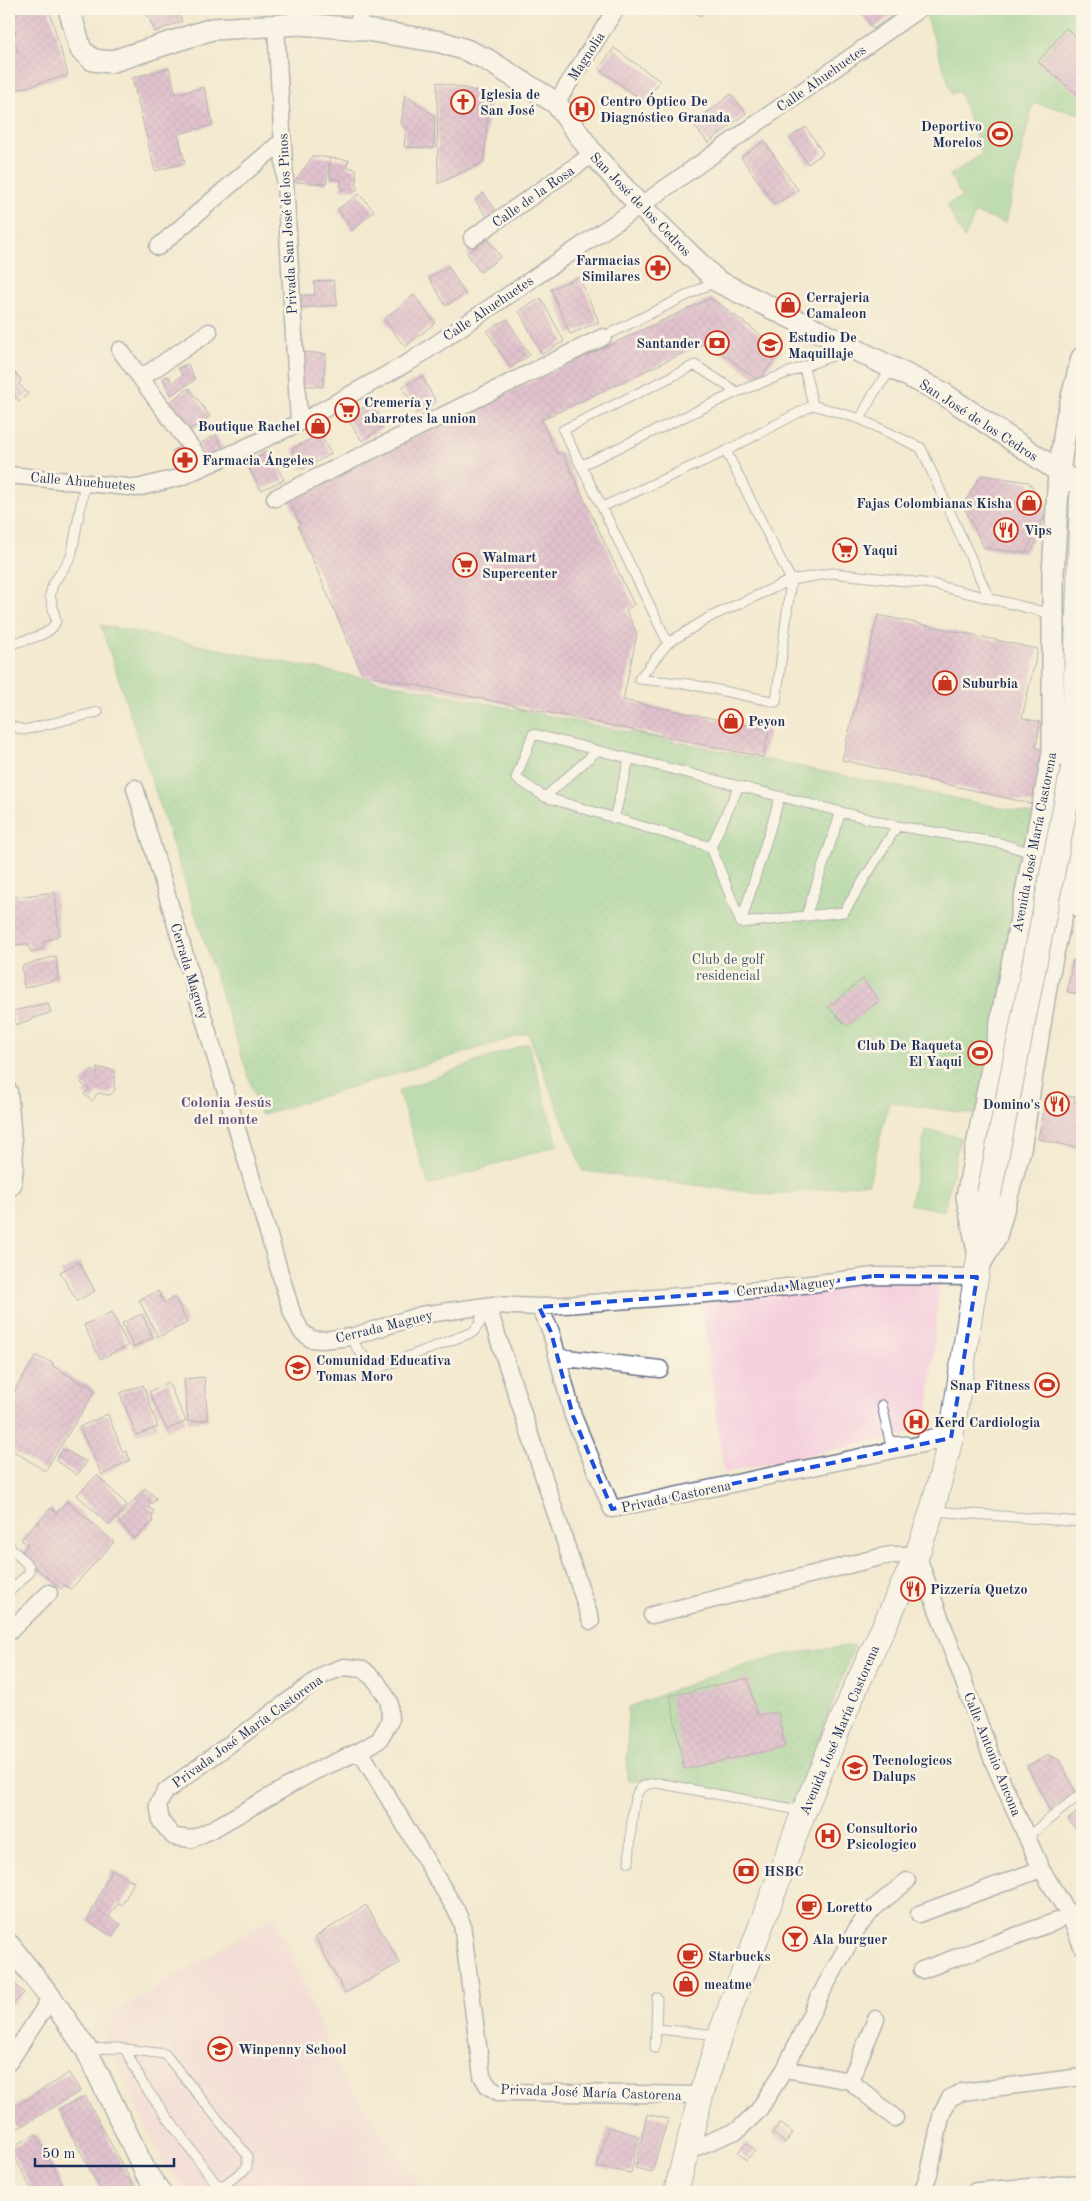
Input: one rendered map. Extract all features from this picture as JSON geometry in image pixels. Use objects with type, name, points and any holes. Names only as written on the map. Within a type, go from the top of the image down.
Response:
[{"type":"main road","name":"Avenida José María Castorena","points":[[676,2192],[685,2152],[720,2035],[804,1811],[855,1689],[917,1555],[932,1511],[951,1433],[990,1194],[1073,768],[1082,497]]},
{"type":"street","name":"San José de los Cedros","points":[[69,9],[82,50],[93,60],[110,62],[212,29],[276,26],[298,16],[360,19],[441,42],[486,59],[556,103],[593,154],[640,206],[717,281],[941,392],[1082,487]]},
{"type":"street","name":"Magnolia","points":[[556,103],[616,9]]},
{"type":"street","name":"Calle Ahuehuetes","points":[[9,475],[136,488],[181,477],[299,423],[411,361],[640,206],[919,9]]},
{"type":"street","name":"Privada San José de los Pinos","points":[[276,26],[299,423]]},
{"type":"street","points":[[158,247],[282,140]]},
{"type":"street","name":"Calle de la Rosa","points":[[472,238],[593,154]]},
{"type":"street","points":[[141,378],[209,332]]},
{"type":"street","points":[[275,498],[603,337]]},
{"type":"street","points":[[120,350],[205,466]]},
{"type":"street","name":"Avenida José María Castorena","points":[[978,1270],[967,1197],[1053,753],[1053,614],[1059,472],[1067,417],[1082,358]]},
{"type":"street","name":"Cerrada Maguey","points":[[135,788],[292,1312],[300,1331],[311,1340],[351,1337],[421,1315],[485,1307],[540,1307],[771,1289],[874,1276],[978,1270]]},
{"type":"street","name":"Avenida José María Castorena","points":[[978,1270],[996,1236],[1018,1157],[1047,981],[1076,896],[1082,823]]},
{"type":"street","points":[[9,1091],[15,1165],[11,1187]]},
{"type":"street","points":[[485,1307],[590,1621]]},
{"type":"street","name":"Privada Castorena","points":[[540,1307],[551,1332],[573,1416],[612,1509],[951,1433]]},
{"type":"street","points":[[558,1357],[660,1369]]},
{"type":"street","points":[[652,1615],[880,1557],[917,1555]]},
{"type":"street","name":"Calle Antonio Ancona","points":[[917,1555],[993,1761],[1064,1918],[1082,1946]]},
{"type":"street","points":[[9,1632],[49,1593]]},
{"type":"street","name":"Privada José María Castorena","points":[[344,1667],[364,1670],[377,1682],[389,1701],[390,1721],[379,1740],[360,1752],[313,1772],[192,1839],[174,1837],[161,1822],[158,1804],[166,1791],[325,1674],[344,1667]]},
{"type":"street","name":"Privada José María Castorena","points":[[360,1752],[456,1910],[462,1924],[482,2076],[488,2086],[498,2092],[701,2095]]},
{"type":"street","points":[[919,1914],[1041,1869]]},
{"type":"street","points":[[685,2152],[738,2130],[758,2111],[784,2069],[818,1999],[858,1927],[874,1908],[907,1881]]},
{"type":"street","points":[[922,1970],[1064,1918]]},
{"type":"street","points":[[9,1945],[52,1998],[86,2049],[146,2173],[160,2192]]},
{"type":"street","points":[[9,2062],[52,1998]]},
{"type":"street","points":[[850,2081],[876,2019]]},
{"type":"street","points":[[784,2069],[850,2081],[895,2118]]},
{"type":"street","points":[[922,2192],[929,2174],[942,2112],[950,2098],[962,2092],[1082,2077]]},
{"type":"street","points":[[976,2192],[1082,2183]]},
{"type":"lane","points":[[603,337],[717,281]]},
{"type":"lane","points":[[582,465],[737,392],[852,348]]},
{"type":"lane","points":[[668,644],[582,465],[563,430],[695,365],[737,392]]},
{"type":"lane","points":[[804,367],[814,405]]},
{"type":"lane","points":[[860,419],[874,393],[893,367]]},
{"type":"lane","points":[[602,507],[726,451],[814,405],[860,419],[922,448],[989,598]]},
{"type":"lane","points":[[726,451],[791,580],[776,702],[689,684],[639,679],[668,644],[710,617],[791,580],[832,573],[932,584],[1053,614]]},
{"type":"lane","points":[[9,644],[48,632],[56,621],[50,594],[71,557],[85,483]]},
{"type":"lane","points":[[9,722],[11,726],[24,730],[98,712]]},
{"type":"lane","points":[[711,847],[545,797],[516,778],[533,734],[897,826],[1000,843],[1034,853],[1076,896]]},
{"type":"lane","points":[[545,797],[597,750]]},
{"type":"lane","points":[[614,819],[629,759]]},
{"type":"lane","points":[[739,786],[711,847],[740,923]]},
{"type":"lane","points":[[740,923],[780,797]]},
{"type":"lane","points":[[806,916],[841,812]]},
{"type":"lane","points":[[740,923],[844,912],[897,826]]},
{"type":"lane","points":[[351,1337],[358,1350],[376,1369],[473,1332],[480,1323],[485,1307]]},
{"type":"lane","points":[[882,1406],[890,1442],[951,1433]]},
{"type":"lane","points":[[932,1511],[1082,1522]]},
{"type":"lane","points":[[9,1546],[29,1566],[29,1573],[9,1592]]},
{"type":"lane","points":[[630,1862],[635,1800],[639,1790],[647,1784],[658,1783],[804,1811]]},
{"type":"lane","points":[[1027,1837],[1082,1793]]},
{"type":"lane","points":[[654,2048],[657,1998]]},
{"type":"lane","points":[[656,2029],[720,2035]]},
{"type":"lane","points":[[86,2049],[125,2049],[165,2054],[247,2155],[247,2168],[224,2185],[216,2184],[143,2084],[125,2049]]},
{"type":"highlighted area","points":[[874,1276],[977,1277],[951,1438],[612,1509],[573,1416],[551,1332],[539,1307],[771,1289]]},
{"type":"shaded area","points":[[853,1282],[939,1285],[927,1430],[724,1473],[702,1304]]},
{"type":"shaded area","name":"Winpenny School","points":[[275,1916],[340,2074],[425,2192],[191,2192],[166,2167],[98,2023]]},
{"type":"green space","name":"Deportivo Morelos","points":[[924,9],[1082,9],[1082,114],[1033,103],[1005,223],[975,213],[964,239],[947,205],[962,197],[950,175],[982,154],[959,91],[952,94]]},
{"type":"green space","name":"Club de golf residencial","points":[[101,625],[1033,814],[979,1115],[889,1102],[869,1183],[772,1195],[583,1171],[528,1033],[261,1115]]},
{"type":"green space","points":[[528,1043],[558,1145],[429,1185],[398,1091]]},
{"type":"green space","points":[[926,1130],[960,1137],[944,1211],[910,1204]]},
{"type":"green space","points":[[855,1645],[792,1808],[627,1779],[628,1707],[722,1672],[783,1655]]},
{"type":"building","points":[[20,9],[49,9],[68,75],[9,92],[9,55],[18,51],[16,45],[9,46],[9,38],[16,34],[13,25],[9,28],[9,18],[18,15],[14,12]]},
{"type":"building","points":[[145,9],[160,9],[162,12],[169,9],[177,9],[182,21],[155,32]]},
{"type":"building","points":[[307,9],[349,9],[349,11],[340,20],[316,16]]},
{"type":"building","points":[[691,9],[706,9],[700,16]]},
{"type":"building","points":[[859,9],[888,9],[893,15],[873,29]]},
{"type":"building","points":[[924,9],[945,9],[927,15]]},
{"type":"building","points":[[1066,28],[1082,41],[1082,98],[1038,62]]},
{"type":"building","points":[[614,48],[660,81],[645,102],[599,69]]},
{"type":"building","points":[[169,68],[176,94],[204,87],[213,125],[178,134],[185,163],[155,171],[132,78]]},
{"type":"building","points":[[437,82],[490,94],[484,162],[438,184]]},
{"type":"building","points":[[405,94],[435,116],[434,148],[404,147],[406,130],[401,124]]},
{"type":"building","points":[[731,94],[746,113],[708,143],[693,124]]},
{"type":"building","points":[[806,127],[823,153],[808,164],[790,137]]},
{"type":"building","points":[[764,141],[798,190],[775,205],[741,157]]},
{"type":"building","points":[[313,156],[349,160],[346,167],[356,169],[357,190],[341,189],[341,179],[330,179],[330,158],[326,184],[294,182]]},
{"type":"building","points":[[484,193],[498,214],[490,221],[475,200]]},
{"type":"building","points":[[359,194],[374,211],[352,231],[338,209]]},
{"type":"building","points":[[488,239],[501,257],[480,272],[467,253]]},
{"type":"building","points":[[448,266],[465,294],[446,306],[429,278]]},
{"type":"building","points":[[579,277],[599,322],[570,334],[551,289]]},
{"type":"building","points":[[333,280],[338,305],[298,308],[296,295],[315,295],[314,282]]},
{"type":"building","points":[[414,295],[435,323],[405,347],[384,319]]},
{"type":"building","points":[[541,298],[564,341],[542,354],[519,311]]},
{"type":"building","name":"Walmart Supercenter","points":[[711,298],[781,350],[759,381],[707,342],[541,420],[557,454],[562,452],[634,605],[626,610],[637,634],[623,700],[769,730],[763,757],[362,674],[298,526],[300,525],[289,500],[307,492],[306,489],[502,395]]},
{"type":"building","points":[[507,319],[530,355],[510,368],[487,331]]},
{"type":"building","points":[[302,352],[326,354],[323,387],[300,385]]},
{"type":"building","points":[[188,364],[195,380],[171,395],[163,378],[169,376],[172,383],[183,375],[178,368]]},
{"type":"building","points":[[13,371],[21,379],[19,384],[28,394],[19,401],[9,390],[9,375]]},
{"type":"building","points":[[422,376],[436,402],[417,412],[402,387]]},
{"type":"building","points":[[189,388],[210,416],[187,432],[167,404]]},
{"type":"building","points":[[370,403],[384,426],[362,441],[347,418]]},
{"type":"building","points":[[320,434],[331,454],[303,469],[292,449]]},
{"type":"building","points":[[216,435],[223,448],[205,457],[198,445]]},
{"type":"building","points":[[185,443],[194,459],[178,469],[174,461],[177,460],[172,451]]},
{"type":"building","points":[[268,450],[284,480],[261,490],[248,466]]},
{"type":"building","name":"Vips","points":[[981,475],[1029,482],[1047,512],[1025,553],[984,548],[963,505]]},
{"type":"building","name":"Suburbia","points":[[878,615],[1038,649],[1022,718],[1040,722],[1036,748],[1053,753],[1041,806],[842,760]]},
{"type":"building","points":[[55,892],[59,935],[44,942],[42,949],[31,952],[28,944],[9,945],[9,898]]},
{"type":"building","points":[[56,956],[58,979],[24,988],[22,966]]},
{"type":"building","points":[[1073,960],[1082,962],[1082,994],[1067,992]]},
{"type":"building","points":[[863,979],[879,1001],[847,1026],[828,1007]]},
{"type":"building","points":[[48,1003],[51,1012],[16,1025],[13,1011]]},
{"type":"building","points":[[97,1068],[115,1070],[115,1090],[110,1095],[98,1093],[92,1101],[84,1094],[89,1089],[81,1083],[92,1070],[97,1075]]},
{"type":"building","points":[[1048,1094],[1075,1097],[1074,1102],[1082,1103],[1082,1149],[1038,1139]]},
{"type":"building","points":[[79,1262],[95,1291],[77,1301],[60,1272]]},
{"type":"building","points":[[158,1291],[164,1303],[175,1297],[187,1323],[158,1337],[139,1300]]},
{"type":"building","points":[[112,1312],[128,1346],[100,1359],[84,1325]]},
{"type":"building","points":[[142,1314],[153,1338],[133,1347],[122,1323]]},
{"type":"building","points":[[36,1356],[53,1363],[53,1366],[80,1382],[88,1384],[95,1391],[45,1471],[9,1448],[9,1400]]},
{"type":"building","points":[[204,1377],[208,1420],[188,1422],[184,1379]]},
{"type":"building","points":[[168,1382],[186,1421],[167,1430],[149,1392]]},
{"type":"building","points":[[143,1385],[158,1427],[136,1435],[120,1393]]},
{"type":"building","points":[[108,1414],[123,1453],[127,1451],[130,1460],[102,1475],[79,1427]]},
{"type":"building","points":[[63,1449],[87,1462],[77,1475],[56,1460]]},
{"type":"building","points":[[97,1475],[127,1505],[109,1525],[77,1495]]},
{"type":"building","points":[[145,1488],[156,1498],[153,1503],[148,1502],[150,1504],[148,1507],[154,1511],[153,1522],[134,1539],[117,1519]]},
{"type":"building","points":[[67,1501],[114,1542],[71,1589],[64,1585],[61,1589],[18,1553],[23,1551],[28,1544],[21,1540],[37,1522],[40,1524],[39,1521],[51,1508],[56,1513]]},
{"type":"building","points":[[748,1678],[757,1715],[778,1712],[785,1747],[684,1769],[670,1696]]},
{"type":"building","points":[[1049,1755],[1059,1760],[1078,1797],[1050,1811],[1027,1766]]},
{"type":"building","points":[[1082,1808],[1082,1836],[1068,1820]]},
{"type":"building","points":[[112,1869],[134,1882],[122,1905],[118,1903],[109,1917],[121,1924],[112,1936],[87,1921]]},
{"type":"building","points":[[366,1905],[400,1963],[345,1993],[315,1937]]},
{"type":"building","points":[[9,1979],[24,1993],[9,2009]]},
{"type":"building","points":[[69,2073],[80,2091],[17,2129],[9,2116],[9,2110]]},
{"type":"building","points":[[85,2096],[137,2192],[102,2192],[58,2109]]},
{"type":"building","points":[[647,2114],[668,2119],[652,2172],[635,2168]]},
{"type":"building","points":[[780,2123],[793,2133],[785,2143],[772,2133]]},
{"type":"building","points":[[608,2127],[639,2136],[631,2173],[597,2167]]},
{"type":"building","points":[[36,2134],[66,2192],[33,2192],[10,2148]]},
{"type":"building","points":[[747,2143],[755,2151],[746,2160],[738,2152]]},
{"type":"place","name":"Iglesia de San José","points":[[463,102]]},
{"type":"place","name":"Centro Óptico De Diagnóstico Granada","points":[[582,109]]},
{"type":"place","name":"Deportivo Morelos","points":[[1000,134]]},
{"type":"place","name":"Farmacias Similares","points":[[658,268]]},
{"type":"place","name":"Cerrajeria Camaleon","points":[[788,305]]},
{"type":"place","name":"Santander","points":[[717,343]]},
{"type":"place","name":"Estudio De Maquillaje","points":[[770,345]]},
{"type":"place","name":"Cremería y abarrotes la union","points":[[347,410]]},
{"type":"place","name":"Boutique Rachel","points":[[318,426]]},
{"type":"place","name":"Farmacia Ángeles","points":[[185,460]]},
{"type":"place","name":"Fajas Colombianas Kisha","points":[[1029,503]]},
{"type":"place","name":"Vips","points":[[1006,530]]},
{"type":"place","name":"Yaqui","points":[[845,550]]},
{"type":"place","name":"Walmart Supercenter","points":[[465,565]]},
{"type":"place","name":"Suburbia","points":[[945,683]]},
{"type":"place","name":"Peyon","points":[[731,721]]},
{"type":"place","name":"Club De Raqueta El Yaqui","points":[[980,1053]]},
{"type":"place","name":"Domino's","points":[[1057,1104]]},
{"type":"place","name":"Comunidad Educativa Tomas Moro","points":[[298,1368]]},
{"type":"place","name":"Snap Fitness","points":[[1047,1385]]},
{"type":"place","name":"Kerd Cardiologia","points":[[916,1422]]},
{"type":"place","name":"Pizzería Quetzo","points":[[913,1589]]},
{"type":"place","name":"Tecnologicos Dalups","points":[[855,1768]]},
{"type":"place","name":"Consultorio Psicologico","points":[[828,1836]]},
{"type":"place","name":"HSBC","points":[[746,1871]]},
{"type":"place","name":"Loretto","points":[[809,1907]]},
{"type":"place","name":"Ala burguer","points":[[795,1939]]},
{"type":"place","name":"Starbucks","points":[[690,1956]]},
{"type":"place","name":"meatme","points":[[686,1984]]},
{"type":"place","name":"Winpenny School","points":[[220,2049]]},
{"type":"district","name":"Colonia Jesús del monte","points":[[226,1110]]}]
